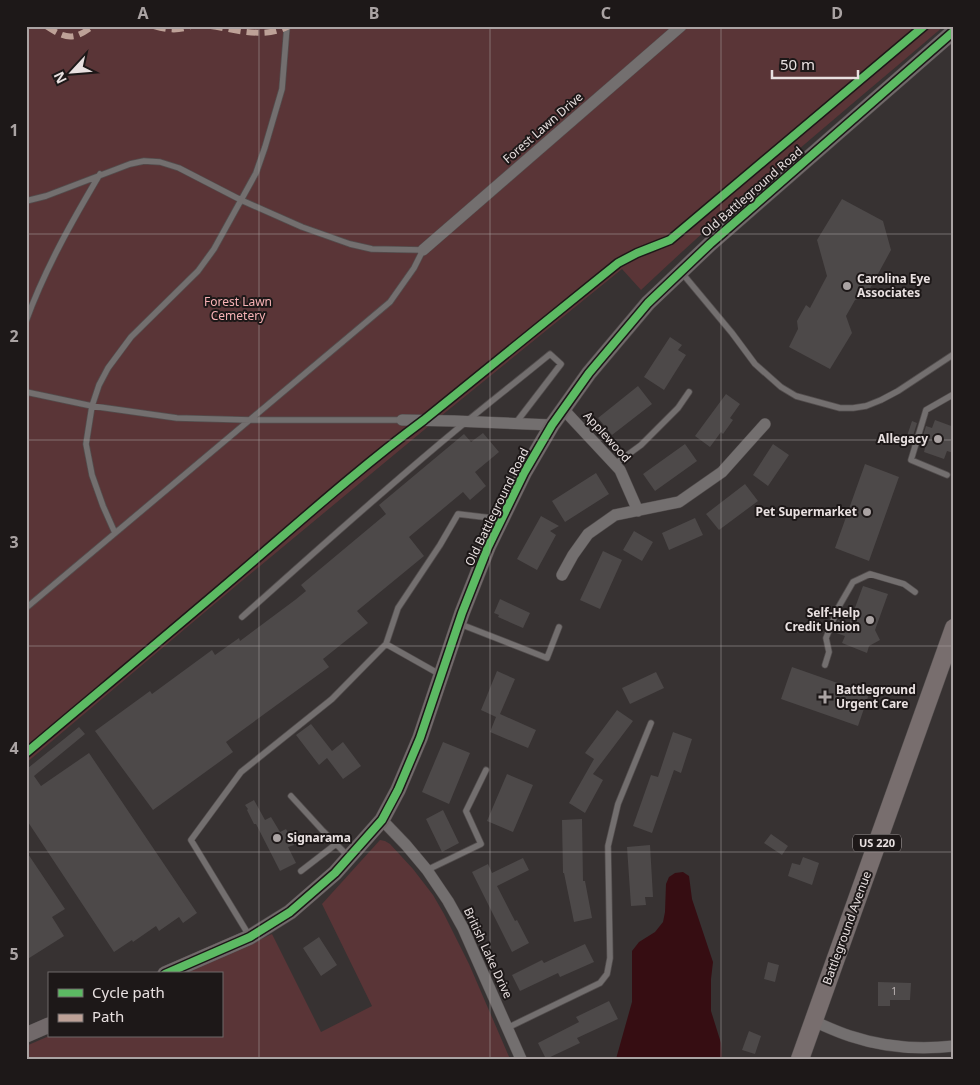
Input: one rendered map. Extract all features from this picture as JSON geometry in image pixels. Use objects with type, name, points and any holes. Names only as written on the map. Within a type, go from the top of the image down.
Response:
[{"type":"main road","name":"Battleground Avenue","points":[[800,1059],[954,628]]},
{"type":"street","name":"Forest Lawn Drive","points":[[423,250],[681,26]]},
{"type":"street","name":"Old Battleground Road","points":[[169,972],[250,936],[290,912],[335,873],[382,820],[398,790],[420,738],[458,623],[488,547],[524,473],[552,425],[589,373],[648,303],[732,224],[954,31]]},
{"type":"street","name":"Applewood","points":[[564,410],[620,470],[638,511]]},
{"type":"street","points":[[402,420],[552,425]]},
{"type":"street","points":[[562,575],[572,555],[588,534],[615,516],[680,502],[722,472],[765,424]]},
{"type":"street","name":"British Lake Drive","points":[[382,820],[406,844],[448,901],[463,928],[521,1059]]},
{"type":"street","points":[[813,1021],[850,1036],[880,1044],[910,1048],[954,1046]]},
{"type":"street","points":[[26,1034],[48,1025]]},
{"type":"lane","points":[[115,532],[103,506],[90,468],[86,444],[92,406],[108,368],[131,336],[198,271],[214,250],[256,173],[282,89],[286,26]]},
{"type":"lane","points":[[26,202],[130,164],[144,161],[160,162],[179,168],[241,200],[302,227],[350,244],[372,249],[423,250],[414,268],[390,302],[26,608]]},
{"type":"lane","points":[[26,321],[36,295],[74,217],[100,174]]},
{"type":"lane","points":[[681,272],[732,333],[755,364],[781,387],[796,396],[840,408],[866,406],[898,391],[954,354]]},
{"type":"lane","points":[[242,617],[467,421],[550,354],[561,364],[515,424]]},
{"type":"lane","points":[[26,392],[92,406],[177,418],[402,420]]},
{"type":"lane","points":[[614,464],[641,445],[678,408],[689,392]]},
{"type":"lane","points":[[947,475],[911,460],[926,410],[954,394]]},
{"type":"lane","points":[[250,936],[191,840],[241,772],[332,699],[386,644],[398,608],[440,545],[458,514],[501,520]]},
{"type":"lane","points":[[825,664],[829,652],[826,638],[838,608],[853,582],[870,574],[904,584],[915,592]]},
{"type":"lane","points":[[458,623],[548,658],[559,627]]},
{"type":"lane","points":[[386,644],[441,675]]},
{"type":"lane","points":[[507,1028],[600,983],[607,974],[610,958],[608,846],[618,804],[651,723]]},
{"type":"lane","points":[[427,870],[481,844],[466,811],[486,770]]},
{"type":"lane","points":[[291,796],[349,857]]},
{"type":"lane","points":[[302,871],[336,844]]},
{"type":"green space","name":"Forest Lawn Cemetery","points":[[26,26],[944,26],[753,189],[641,290],[622,269],[436,420],[26,763]]},
{"type":"green space","points":[[380,840],[390,844],[413,869],[433,895],[444,914],[469,964],[510,1059],[26,1059],[26,1046],[48,1036],[48,1038],[222,1038],[222,972],[188,972],[272,934],[321,1032],[372,1006],[322,904]]},
{"type":"shaded area","points":[[683,872],[689,876],[692,899],[713,962],[711,1011],[721,1043],[722,1059],[616,1059],[632,1002],[632,951],[639,942],[655,932],[663,922],[666,884],[669,877],[675,873]]},
{"type":"building","name":"Carolina Eye Associates","points":[[842,199],[883,221],[891,250],[866,296],[855,300],[846,316],[852,333],[830,369],[789,347],[798,329],[797,321],[806,305],[810,308],[827,276],[817,240]]},
{"type":"building","points":[[670,337],[682,345],[678,350],[686,355],[664,390],[644,377]]},
{"type":"building","points":[[638,386],[652,404],[612,435],[598,418]]},
{"type":"building","points":[[726,394],[740,404],[730,418],[733,420],[710,447],[695,436]]},
{"type":"building","points":[[935,420],[954,427],[954,453],[947,451],[944,459],[924,452],[926,444],[921,442],[926,426],[932,428]]},
{"type":"building","points":[[912,421],[917,423],[912,439],[907,436]]},
{"type":"building","points":[[483,433],[499,452],[475,472],[486,486],[470,500],[463,492],[409,537],[424,556],[357,611],[368,623],[323,659],[329,667],[226,742],[233,752],[153,810],[95,731],[150,691],[152,694],[212,650],[215,655],[239,638],[240,641],[295,600],[306,591],[301,585],[386,514],[379,505],[464,434],[471,442]]},
{"type":"building","points":[[685,444],[697,461],[655,491],[643,474]]},
{"type":"building","points":[[773,444],[789,455],[768,486],[753,475]]},
{"type":"building","name":"Pet Supermarket","points":[[865,464],[899,477],[869,561],[835,548]]},
{"type":"building","points":[[596,473],[609,494],[565,522],[552,501]]},
{"type":"building","points":[[745,484],[758,501],[719,530],[706,514]]},
{"type":"building","points":[[541,516],[559,526],[550,531],[556,535],[537,570],[517,559]]},
{"type":"building","points":[[695,518],[703,535],[669,550],[662,533]]},
{"type":"building","points":[[634,531],[653,542],[642,561],[623,550]]},
{"type":"building","points":[[603,551],[622,560],[600,609],[580,600]]},
{"type":"building","points":[[863,586],[888,594],[875,630],[880,640],[869,646],[867,653],[842,643],[845,636],[833,632],[838,620],[849,624]]},
{"type":"building","points":[[500,599],[530,613],[523,628],[498,617],[499,615],[494,613]]},
{"type":"building","name":"Battleground Urgent Care","points":[[792,667],[869,694],[858,726],[781,699]]},
{"type":"building","points":[[497,671],[515,679],[500,714],[536,730],[528,748],[490,732],[496,717],[481,710]]},
{"type":"building","points":[[656,672],[664,688],[630,704],[622,688]]},
{"type":"building","points":[[617,710],[633,721],[593,774],[603,780],[585,813],[569,803],[594,759],[585,753]]},
{"type":"building","points":[[311,724],[332,751],[343,742],[361,766],[343,779],[327,758],[319,765],[296,735]]},
{"type":"building","points":[[79,727],[85,734],[34,776],[41,786],[89,753],[197,913],[183,923],[179,917],[159,931],[156,926],[114,952],[26,819],[26,766],[28,768]]},
{"type":"building","points":[[673,732],[692,739],[681,773],[674,770],[652,833],[633,826],[651,775],[658,777]]},
{"type":"building","points":[[443,742],[470,753],[449,804],[422,792]]},
{"type":"building","points":[[507,774],[533,785],[513,832],[487,821]]},
{"type":"building","name":"Signarama","points":[[254,800],[265,820],[271,817],[280,832],[286,829],[294,845],[288,847],[296,863],[280,871],[245,805]]},
{"type":"building","points":[[443,810],[459,843],[442,852],[426,819]]},
{"type":"building","points":[[582,819],[583,881],[585,881],[592,918],[574,922],[563,873],[562,820]]},
{"type":"building","points":[[771,834],[788,846],[782,855],[764,843]]},
{"type":"building","points":[[650,845],[653,897],[645,897],[646,905],[631,906],[627,847]]},
{"type":"building","points":[[26,851],[65,909],[52,917],[64,936],[26,960]]},
{"type":"building","points":[[803,857],[819,863],[812,885],[788,876],[792,863],[800,865]]},
{"type":"building","points":[[523,858],[529,870],[497,886],[529,943],[512,952],[472,872],[488,864],[492,873]]},
{"type":"building","points":[[319,937],[337,965],[321,976],[303,948]]},
{"type":"building","points":[[585,944],[594,962],[560,977],[558,973],[520,991],[512,975],[542,960],[544,963]]},
{"type":"building","points":[[768,962],[779,965],[775,982],[764,979]]},
{"type":"building","points":[[878,982],[911,983],[910,1000],[890,1000],[890,1006],[878,1006]]},
{"type":"building","points":[[609,1001],[618,1019],[577,1038],[580,1043],[546,1059],[538,1043],[579,1022],[576,1017]]},
{"type":"building","points":[[749,1031],[761,1036],[755,1054],[742,1050]]},
{"type":"marked path","points":[[46,26],[64,36],[75,36],[93,26]]},
{"type":"marked path","points":[[154,26],[173,29],[191,26]]},
{"type":"marked path","points":[[211,26],[261,33],[280,30],[289,26]]},
{"type":"cycle path","points":[[26,753],[375,458],[618,263],[670,240],[924,26]]},
{"type":"cycle path","points":[[170,972],[250,937],[290,912],[335,873],[382,820],[398,790],[420,738],[462,613],[488,547],[524,473],[552,425],[589,373],[648,303],[710,244],[954,31]]},
{"type":"place","name":"Carolina Eye Associates","points":[[847,286]]},
{"type":"place","name":"Allegacy","points":[[938,439]]},
{"type":"place","name":"Pet Supermarket","points":[[867,512]]},
{"type":"place","name":"Self-Help Credit Union","points":[[870,620]]},
{"type":"place","name":"Battleground Urgent Care","points":[[825,697]]},
{"type":"place","name":"Signarama","points":[[277,838]]}]
